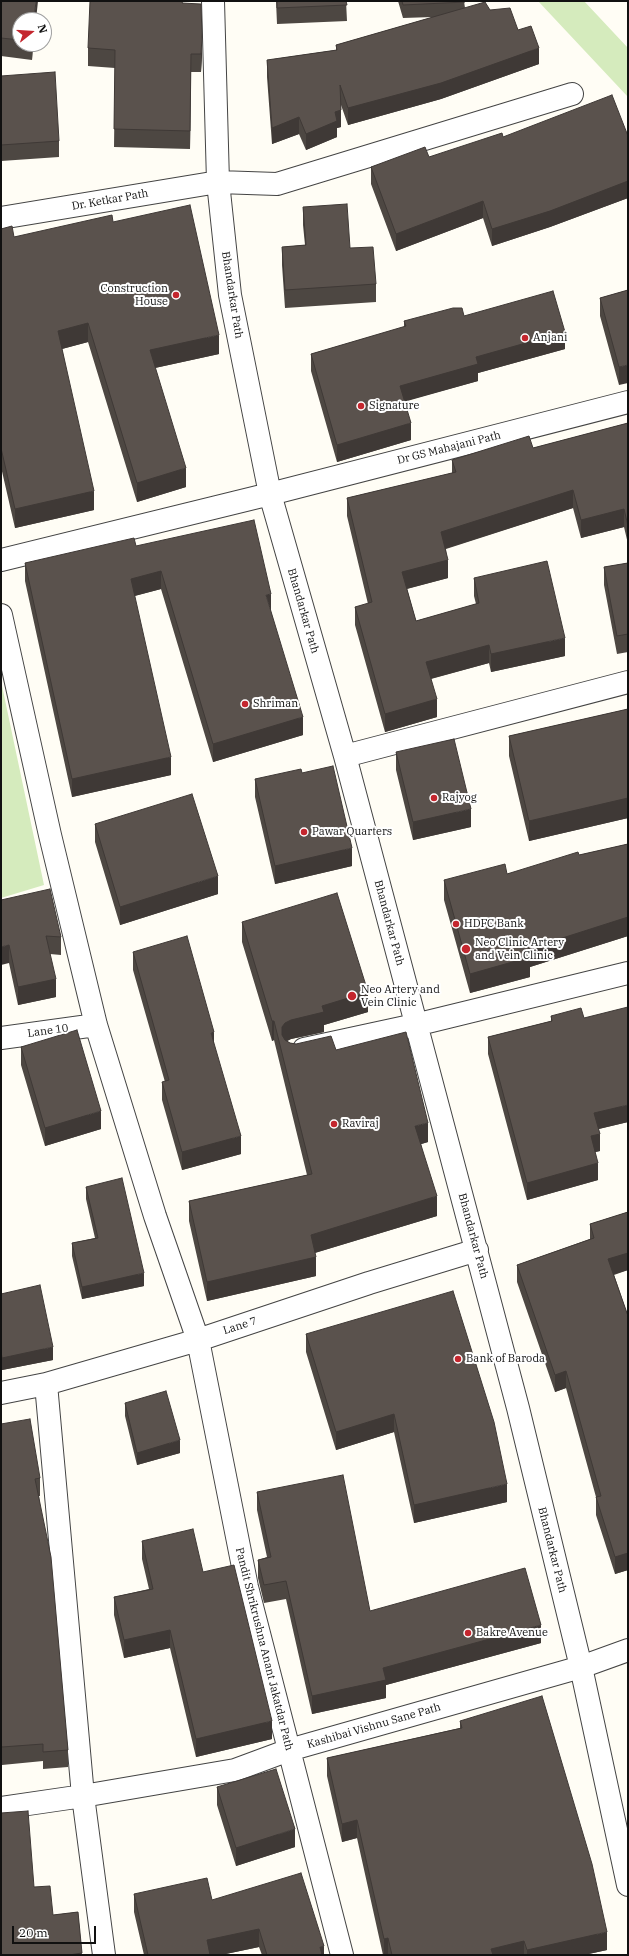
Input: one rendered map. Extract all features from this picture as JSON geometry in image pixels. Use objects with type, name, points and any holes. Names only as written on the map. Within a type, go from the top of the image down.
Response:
[{"type":"street","name":"Bhandarkar Path","points":[[213,1],[218,182],[230,295],[270,494],[344,756],[518,1408],[580,1667],[628,1885]]},
{"type":"street","name":"Dr. Ketkar Path","points":[[1,218],[218,182],[277,184],[572,94]]},
{"type":"street","name":"Dr GS Mahajani Path","points":[[1,560],[270,494],[628,402]]},
{"type":"street","name":"Pandit Shrikrushna Anant Jakatdar Path","points":[[1,615],[50,835],[96,1025],[155,1216],[198,1340],[247,1587],[342,1955]]},
{"type":"street","points":[[344,756],[628,682]]},
{"type":"street","points":[[294,1052],[416,1025],[628,973]]},
{"type":"street","name":"Lane 10","points":[[1,1038],[96,1025]]},
{"type":"street","name":"Lane 7","points":[[1,1393],[46,1384],[198,1340],[477,1250]]},
{"type":"street","points":[[46,1384],[84,1796],[104,1955]]},
{"type":"street","points":[[580,1667],[628,1650]]},
{"type":"street","name":"Kashibai Vishnu Sane Path","points":[[1,1808],[84,1796],[235,1770],[289,1750],[580,1667]]},
{"type":"green space","points":[[538,1],[584,1],[628,48],[628,97]]},
{"type":"green space","points":[[1,681],[44,885],[1,898]]},
{"type":"building","points":[[1,1],[36,1],[35,12],[12,12],[12,39],[1,38]]},
{"type":"building","points":[[90,1],[183,1],[182,3],[201,4],[201,54],[191,54],[190,131],[114,129],[115,50],[88,48]]},
{"type":"building","points":[[277,1],[346,1],[347,5],[277,8]]},
{"type":"building","points":[[402,1],[464,1],[465,2],[403,5]]},
{"type":"building","points":[[485,2],[490,10],[510,8],[518,30],[531,26],[539,48],[441,83],[348,108],[340,85],[341,110],[335,112],[337,121],[306,134],[299,117],[272,128],[267,60],[337,50],[336,45]]},
{"type":"building","points":[[55,72],[59,141],[1,145],[1,76]]},
{"type":"building","points":[[612,95],[628,136],[628,181],[550,211],[492,229],[483,201],[396,234],[371,167],[425,147],[429,157],[502,133],[503,137]]},
{"type":"building","points":[[347,204],[350,248],[373,247],[376,284],[285,290],[282,247],[306,245],[303,207]]},
{"type":"building","points":[[190,205],[219,335],[150,350],[186,468],[137,483],[88,323],[58,331],[94,491],[15,509],[1,448],[1,229],[12,226],[14,237],[112,215],[113,222]]},
{"type":"building","points":[[628,290],[628,365],[619,367],[600,298]]},
{"type":"building","points":[[553,291],[565,332],[476,357],[478,364],[400,386],[411,423],[337,445],[311,354],[406,326],[404,321],[453,308],[462,308],[464,316]]},
{"type":"building","points":[[628,423],[628,526],[624,509],[581,520],[573,490],[441,532],[448,560],[402,572],[416,621],[479,603],[474,578],[547,561],[565,638],[491,654],[489,645],[426,662],[437,699],[385,714],[355,607],[372,602],[347,498],[456,472],[452,460],[529,436],[533,448]]},
{"type":"building","points":[[254,520],[271,594],[266,595],[303,717],[213,744],[161,571],[131,579],[171,757],[72,779],[25,563],[134,538],[136,546]]},
{"type":"building","points":[[628,563],[628,634],[617,636],[604,567]]},
{"type":"building","points":[[628,709],[628,798],[529,821],[509,736]]},
{"type":"building","name":"Rajyog","points":[[454,739],[471,809],[413,822],[396,752]]},
{"type":"building","name":"Pawar Quarters","points":[[333,766],[352,848],[275,866],[255,779],[301,769],[302,773]]},
{"type":"building","points":[[192,794],[218,876],[120,907],[95,824]]},
{"type":"building","points":[[628,844],[628,917],[528,949],[530,957],[470,974],[444,880],[505,864],[507,874],[578,852],[579,855]]},
{"type":"building","points":[[50,889],[61,937],[46,936],[56,979],[18,987],[9,945],[1,947],[1,900]]},
{"type":"building","points":[[337,893],[368,992],[322,1006],[324,1012],[291,1020],[285,1023],[282,1027],[282,1035],[285,1040],[296,1044],[331,1036],[336,1050],[406,1032],[428,1123],[415,1126],[437,1196],[311,1235],[316,1257],[207,1282],[189,1201],[312,1174],[274,1021],[272,1021],[242,922]]},
{"type":"building","points":[[187,936],[214,1032],[211,1033],[241,1136],[182,1152],[162,1082],[169,1080],[133,952]]},
{"type":"building","points":[[628,1007],[628,1105],[594,1113],[600,1134],[591,1136],[598,1163],[527,1183],[488,1037],[552,1021],[551,1016],[581,1008],[584,1018]]},
{"type":"building","points":[[77,1030],[101,1111],[45,1128],[21,1047]]},
{"type":"building","points":[[122,1178],[144,1273],[82,1287],[72,1243],[98,1238],[86,1187]]},
{"type":"building","points":[[628,1212],[628,1253],[608,1259],[628,1316],[628,1553],[615,1557],[596,1497],[601,1496],[566,1371],[555,1375],[517,1265],[594,1238],[590,1224]]},
{"type":"building","points":[[40,1285],[53,1347],[2,1358],[1,1294]]},
{"type":"building","points":[[453,1291],[494,1422],[507,1484],[414,1505],[394,1414],[336,1432],[306,1334]]},
{"type":"building","points":[[166,1391],[180,1440],[137,1453],[125,1403]]},
{"type":"building","points":[[30,1419],[40,1478],[35,1479],[51,1557],[68,1750],[43,1752],[43,1744],[2,1747],[1,1745],[1,1424]]},
{"type":"building","points":[[343,1475],[370,1611],[525,1568],[541,1625],[383,1668],[386,1680],[312,1696],[286,1581],[264,1585],[258,1560],[271,1557],[257,1492]]},
{"type":"building","points":[[193,1529],[203,1572],[234,1565],[272,1721],[196,1739],[170,1630],[124,1640],[114,1597],[153,1589],[142,1541]]},
{"type":"building","points":[[542,1696],[592,1864],[607,1932],[527,1950],[524,1941],[491,1949],[493,1955],[392,1955],[388,1938],[384,1939],[357,1820],[342,1824],[327,1758],[462,1728],[460,1721]]},
{"type":"building","points":[[276,1769],[295,1829],[236,1848],[217,1787]]},
{"type":"building","points":[[28,1811],[34,1887],[50,1886],[53,1915],[78,1912],[82,1953],[69,1955],[1,1955],[1,1813]]},
{"type":"building","points":[[301,1873],[324,1946],[320,1947],[322,1955],[267,1955],[259,1929],[207,1940],[210,1955],[148,1955],[134,1894],[207,1878],[212,1900]]},
{"type":"place","name":"Construction House","points":[[176,295]]},
{"type":"place","name":"Anjani","points":[[525,338]]},
{"type":"place","name":"Signature","points":[[361,406]]},
{"type":"place","name":"Shriman","points":[[245,704]]},
{"type":"place","name":"Rajyog","points":[[434,798]]},
{"type":"place","name":"Pawar Quarters","points":[[304,832]]},
{"type":"place","name":"HDFC Bank","points":[[456,924]]},
{"type":"place","name":"Neo Clinic Artery and Vein Clinic","points":[[466,949]]},
{"type":"place","name":"Neo Artery and Vein Clinic","points":[[352,996]]},
{"type":"place","name":"Raviraj","points":[[334,1124]]},
{"type":"place","name":"Bank of Baroda","points":[[458,1359]]},
{"type":"place","name":"Bakre Avenue","points":[[468,1633]]}]
